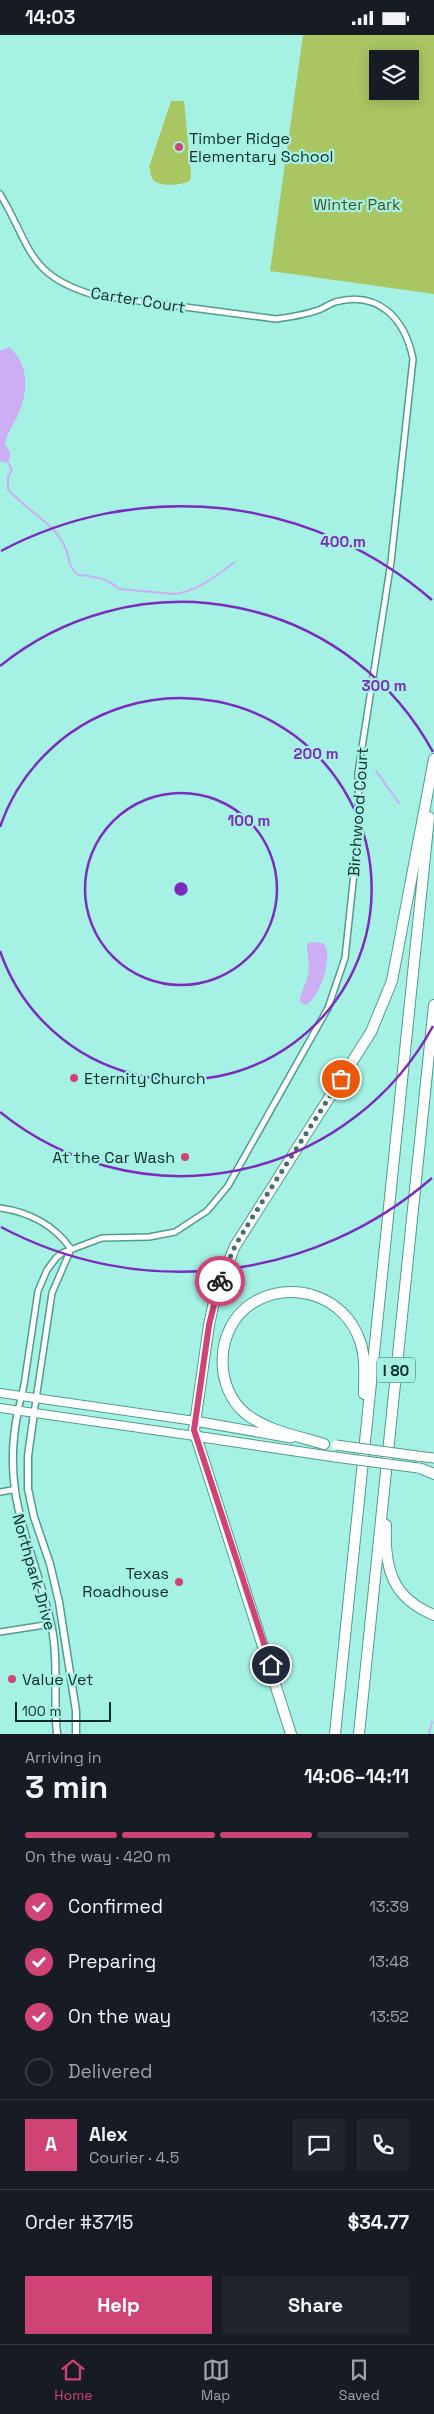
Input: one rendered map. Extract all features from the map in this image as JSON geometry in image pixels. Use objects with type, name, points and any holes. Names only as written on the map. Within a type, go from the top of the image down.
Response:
[{"type":"highway","points":[[292,1734],[196,1436],[195,1421],[209,1325],[224,1271],[250,1221],[371,1032],[392,981],[434,759]]},
{"type":"highway","points":[[335,1734],[434,767]]},
{"type":"highway","name":"I 80","points":[[359,1734],[434,1005]]},
{"type":"highway","points":[[324,1444],[265,1426],[245,1413],[230,1395],[221,1362],[226,1341],[230,1331],[243,1312],[261,1299],[290,1291],[311,1294],[329,1301],[347,1317],[360,1340],[364,1355],[363,1463]]},
{"type":"highway","points":[[390,1426],[386,1541],[388,1565],[397,1588],[405,1597],[413,1605],[434,1615]]},
{"type":"highway","points":[[420,1469],[434,1472]]},
{"type":"main road","points":[[0,1393],[195,1421],[324,1444],[434,1458]]},
{"type":"main road","points":[[0,1408],[420,1469]]},
{"type":"street","name":"Carter Court","points":[[0,194],[11,212],[27,250],[53,277],[70,287],[94,295],[265,319]]},
{"type":"street","name":"Birchwood Court","points":[[18,1411],[40,1285],[56,1258],[72,1249],[102,1238],[149,1237],[175,1232],[197,1219],[216,1203],[247,1153],[328,1008],[345,958],[359,825],[358,773],[391,562],[413,359],[409,339],[402,326],[392,313],[370,302],[347,300],[305,314],[265,319]]},
{"type":"street","points":[[0,1208],[18,1212],[41,1221],[60,1236],[72,1249],[52,1293],[34,1413]]},
{"type":"street","name":"Northpark Drive","points":[[18,1411],[12,1449],[12,1491],[18,1522],[51,1624],[57,1734]]},
{"type":"street","name":"Northpark Drive","points":[[34,1413],[28,1456],[28,1489],[34,1517],[50,1564],[59,1603],[76,1711],[76,1734]]},
{"type":"street","points":[[0,1492],[12,1491]]},
{"type":"street","points":[[0,1632],[51,1624]]},
{"type":"green space","name":"Winter Park","points":[[303,35],[434,35],[434,294],[270,271]]},
{"type":"green space","points":[[171,101],[184,101],[191,173],[190,181],[170,185],[154,181],[149,167]]},
{"type":"shaded area","points":[[9,347],[21,362],[24,370],[25,388],[18,415],[6,440],[5,444],[10,452],[10,459],[5,463],[0,461],[0,351]]},
{"type":"shaded area","points":[[312,942],[323,943],[326,949],[326,966],[320,987],[310,1002],[305,1005],[300,1002],[300,998],[309,971],[307,944]]},
{"type":"waterway","points":[[7,461],[12,470],[8,477],[8,489],[54,530],[67,551],[72,568],[78,575],[100,578],[110,582],[119,589],[175,594],[192,590],[235,562]]},
{"type":"waterway","points":[[376,771],[399,803]]},
{"type":"waterway","points":[[429,1734],[432,1722]]},
{"type":"way so far","points":[[220,1281],[235,1246],[341,1079]]},
{"type":"place","name":"Timber Ridge Elementary School","points":[[179,147]]},
{"type":"place","name":"Eternity Church","points":[[74,1078]]},
{"type":"place","name":"At the Car Wash","points":[[185,1157]]},
{"type":"place","name":"Texas Roadhouse","points":[[179,1582]]},
{"type":"place","name":"Value Vet","points":[[12,1679]]},
{"type":"route","points":[[220,1281],[209,1325],[194,1430],[271,1665]]}]
